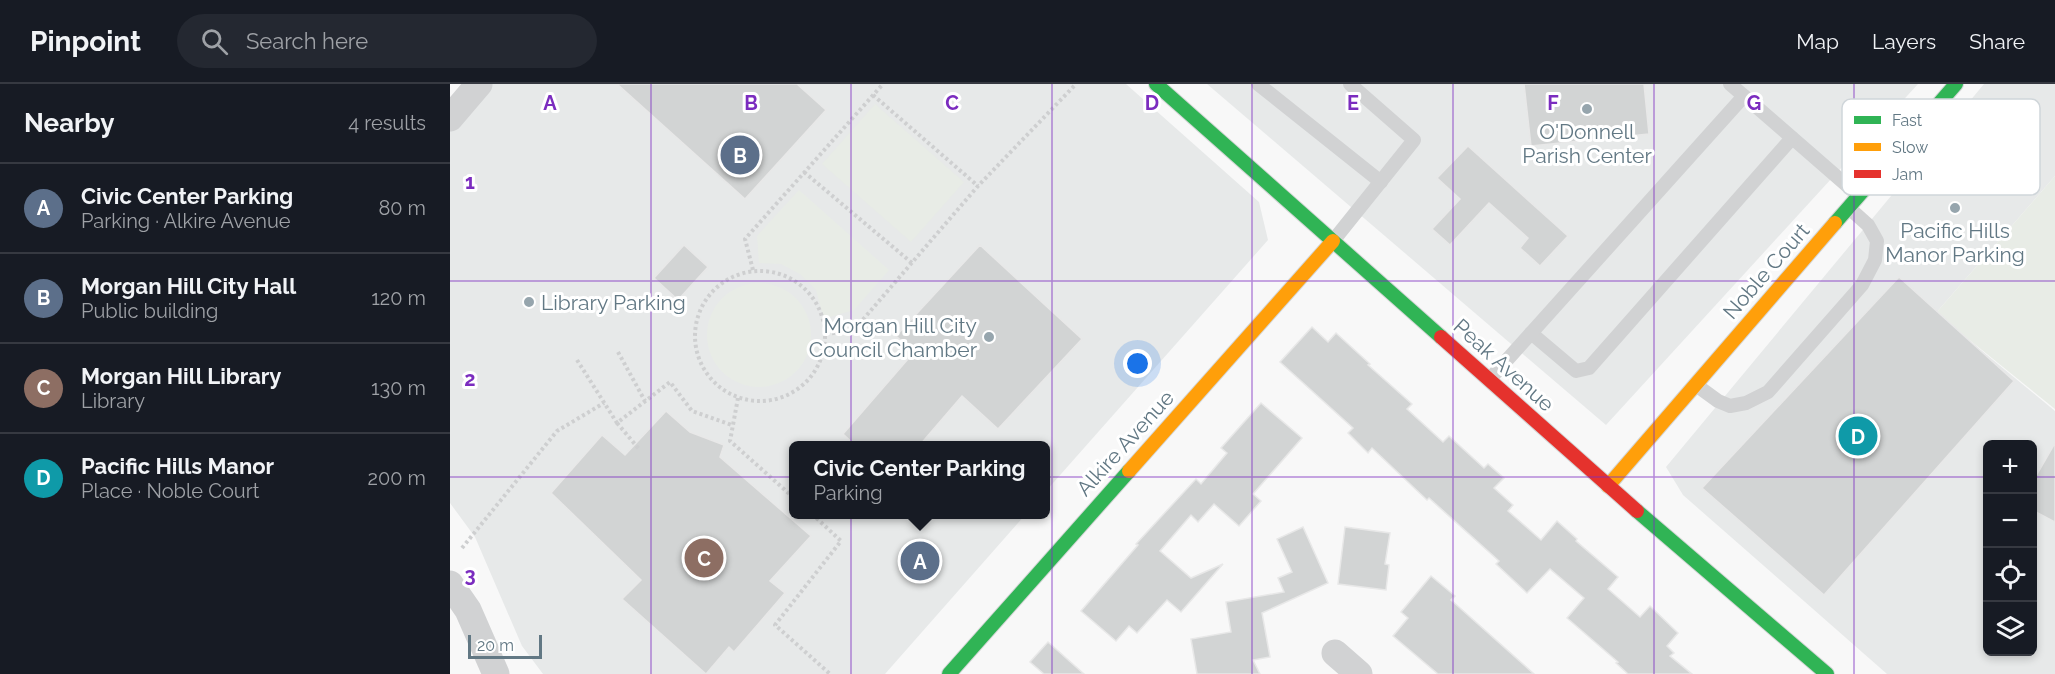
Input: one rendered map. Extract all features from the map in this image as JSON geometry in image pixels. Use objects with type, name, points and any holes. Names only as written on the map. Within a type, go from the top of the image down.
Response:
[{"type":"street","points":[[450,118],[479,84]]},
{"type":"street","name":"Peak Avenue","points":[[1156,84],[1608,486],[1827,674]]},
{"type":"street","name":"Noble Court","points":[[1943,99],[1956,84]]},
{"type":"street","name":"Noble Court","points":[[1608,486],[1860,196]]},
{"type":"street","name":"Alkire Avenue","points":[[949,674],[1333,241]]},
{"type":"street","points":[[450,584],[468,610],[496,674]]},
{"type":"street","points":[[1335,653],[1359,674]]},
{"type":"lane","points":[[1258,84],[1381,182]]},
{"type":"lane","points":[[1333,241],[1414,140],[1350,84]]},
{"type":"lane","points":[[1730,84],[1842,181]]},
{"type":"lane","points":[[1489,380],[1744,96]]},
{"type":"lane","points":[[1531,333],[1576,371],[1589,368],[1792,138]]},
{"type":"lane","points":[[1696,385],[1718,402],[1730,406],[1746,403],[1768,392],[1862,285],[1875,260],[1877,241],[1869,225],[1849,208]]},
{"type":"path","points":[[753,270],[745,239],[883,84]]},
{"type":"path","points":[[826,334],[854,330],[978,186],[1076,84]]},
{"type":"path","points":[[873,95],[978,186]]},
{"type":"path","points":[[804,172],[912,263]]},
{"type":"path","points":[[753,270],[774,272],[795,280],[811,294],[822,313],[826,334],[823,355],[814,374],[799,389],[780,399],[759,402],[738,398],[719,388],[704,371],[695,351],[694,329],[700,308],[713,290],[731,277],[753,270]]},
{"type":"path","points":[[618,352],[645,401]]},
{"type":"path","points":[[576,360],[617,423],[639,449]]},
{"type":"path","points":[[617,423],[670,382],[692,411],[732,425]]},
{"type":"path","points":[[738,398],[730,441],[789,494]]},
{"type":"path","points":[[462,548],[557,431],[604,403]]},
{"type":"path","points":[[817,519],[841,541],[775,625],[830,674]]},
{"type":"shaded area","points":[[483,84],[1126,84],[1259,202],[1268,240],[1050,486],[1050,441],[789,441],[789,519],[1021,519],[885,674],[543,674],[522,646],[475,537],[450,503],[450,121]]},
{"type":"shaded area","points":[[1207,84],[1918,84],[1904,99],[1842,99],[1842,167],[1606,425]]},
{"type":"shaded area","points":[[1984,84],[2055,84],[2055,176],[2040,193],[2040,99],[1972,99]]},
{"type":"shaded area","points":[[875,104],[964,182],[911,242],[822,164]]},
{"type":"shaded area","points":[[2055,176],[2055,409],[1936,313]]},
{"type":"shaded area","points":[[799,190],[889,270],[854,310],[824,319],[816,290],[800,274],[781,264],[759,263],[757,236]]},
{"type":"shaded area","points":[[1892,195],[2038,195],[1936,313],[2055,411],[2055,674],[1887,674],[1683,495],[1666,467]]},
{"type":"shaded area","points":[[759,283],[779,287],[796,298],[807,315],[811,335],[807,355],[796,372],[779,383],[759,387],[739,383],[722,372],[711,355],[707,335],[711,315],[722,298],[739,287]]},
{"type":"building","points":[[617,84],[797,84],[826,110],[745,199]]},
{"type":"building","name":"O'Donnell Parish Center","points":[[1524,84],[1644,84],[1649,134],[1531,146]]},
{"type":"building","points":[[1468,146],[1568,236],[1540,266],[1520,248],[1528,238],[1489,203],[1450,245],[1432,229],[1460,199],[1437,178]]},
{"type":"building","points":[[684,245],[708,267],[678,300],[654,278]]},
{"type":"building","name":"Morgan Hill City Council Chamber","points":[[980,245],[1082,339],[998,429],[962,396],[923,441],[851,441],[843,434],[914,352],[896,336]]},
{"type":"building","points":[[1899,277],[2014,381],[1824,595],[1702,488]]},
{"type":"building","points":[[1312,327],[1328,342],[1336,333],[1412,404],[1407,409],[1443,442],[1449,436],[1484,468],[1488,464],[1504,478],[1494,488],[1513,505],[1508,511],[1541,540],[1557,521],[1577,539],[1576,541],[1618,577],[1608,589],[1640,617],[1650,606],[1678,633],[1667,646],[1674,653],[1670,656],[1692,674],[1628,674],[1616,663],[1618,662],[1567,618],[1584,598],[1550,569],[1527,593],[1496,564],[1499,561],[1429,498],[1427,500],[1372,448],[1368,453],[1348,433],[1353,428],[1280,362]]},
{"type":"building","points":[[1261,403],[1302,438],[1253,494],[1261,501],[1239,526],[1214,504],[1198,522],[1191,515],[1160,551],[1191,578],[1223,564],[1181,612],[1167,600],[1137,633],[1129,626],[1116,641],[1081,611],[1138,545],[1136,544],[1196,479],[1201,484],[1227,453],[1221,448]]},
{"type":"building","points":[[666,411],[690,432],[724,445],[720,457],[811,536],[770,581],[785,593],[734,652],[729,647],[706,674],[622,599],[641,580],[551,493],[602,435],[625,455]]},
{"type":"building","points":[[2055,443],[2055,522],[2037,513],[2037,474]]},
{"type":"building","points":[[1303,527],[1328,583],[1262,613],[1270,657],[1253,660],[1260,674],[1197,674],[1191,639],[1231,632],[1226,602],[1284,592],[1278,578],[1292,572],[1277,539]]},
{"type":"building","points":[[1345,527],[1390,533],[1385,564],[1389,565],[1386,590],[1338,584]]},
{"type":"building","points":[[1431,576],[1455,596],[1451,600],[1534,674],[1438,674],[1393,636],[1408,618],[1401,612]]},
{"type":"building","points":[[1048,642],[1084,674],[1044,674],[1030,662]]},
{"type":"traffic: fast","points":[[1156,84],[1441,337]]},
{"type":"traffic: fast","points":[[1943,99],[1956,84]]},
{"type":"traffic: fast","points":[[1835,223],[1859,195]]},
{"type":"traffic: fast","points":[[949,674],[1129,471]]},
{"type":"traffic: fast","points":[[1637,511],[1827,674]]},
{"type":"traffic: slow","points":[[1608,486],[1835,223]]},
{"type":"traffic: slow","points":[[1129,471],[1333,241]]},
{"type":"traffic: jam","points":[[1441,337],[1637,511]]},
{"type":"place","name":"O'Donnell Parish Center","points":[[1587,109]]},
{"type":"place","name":"Morgan Hill City Hall","points":[[740,155]]},
{"type":"place","name":"Pacific Hills Manor Parking","points":[[1955,208]]},
{"type":"place","name":"Library Parking","points":[[529,302]]},
{"type":"place","name":"Morgan Hill City Council Chamber","points":[[989,337]]},
{"type":"place","name":"Pacific Hills Manor","points":[[1858,436]]},
{"type":"place","name":"Morgan Hill Library","points":[[704,558]]},
{"type":"place","name":"Civic Center Parking","points":[[920,561]]}]
